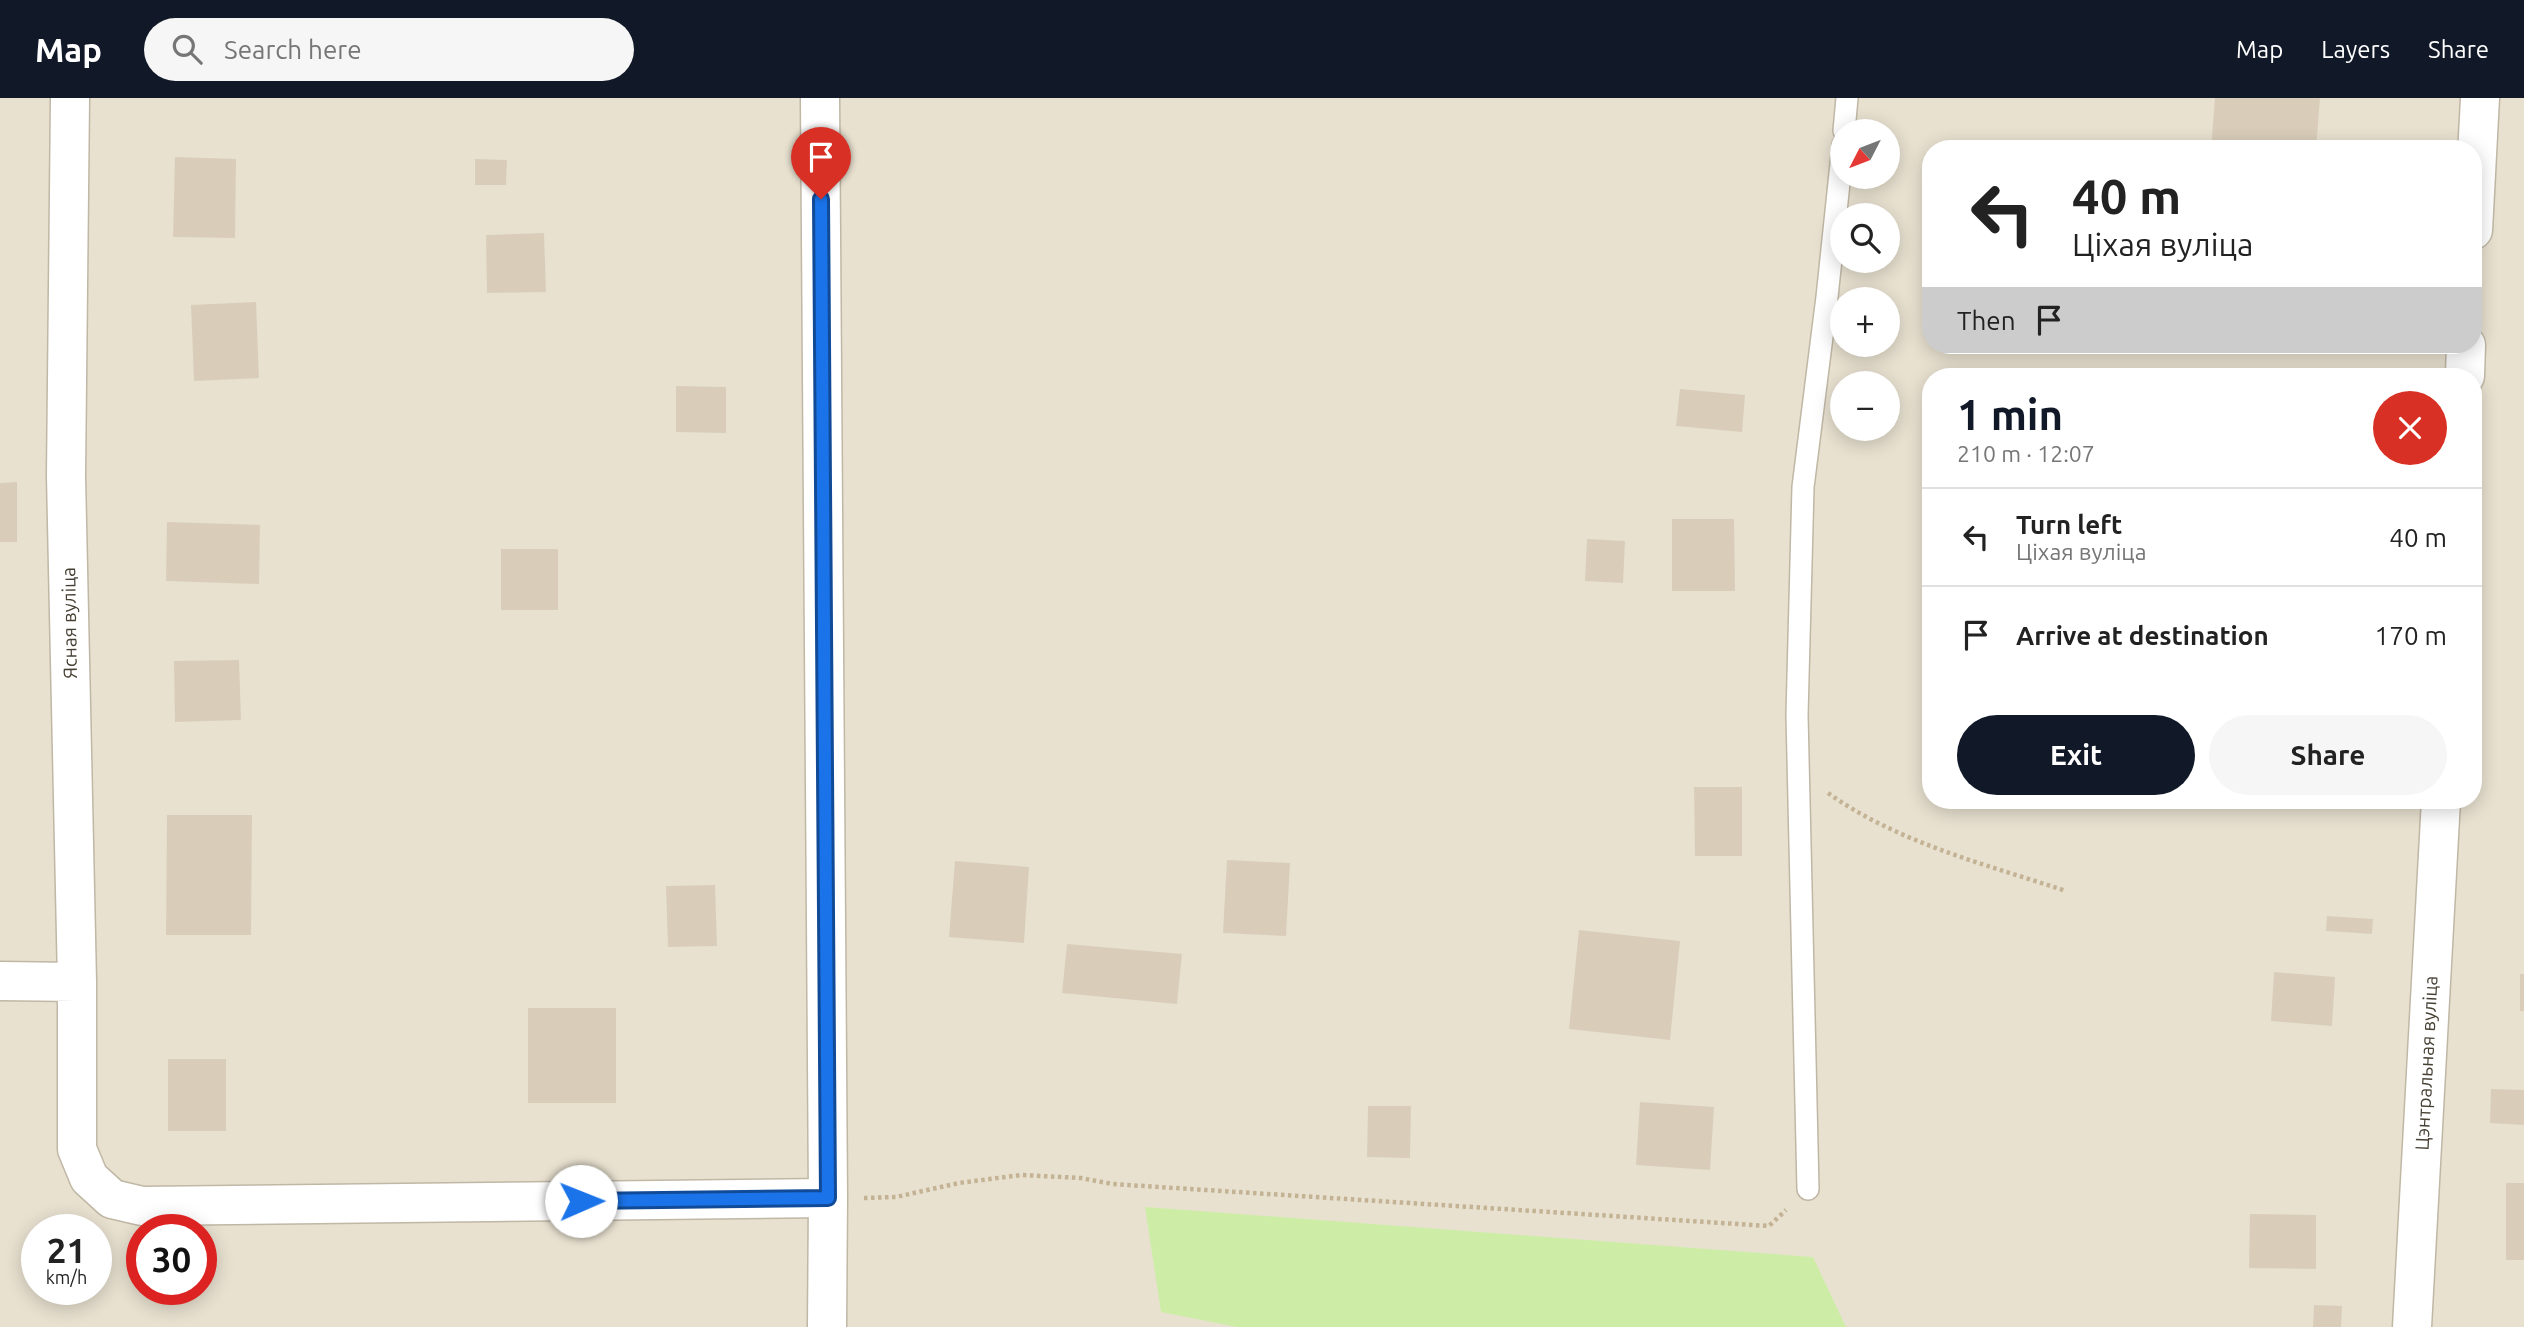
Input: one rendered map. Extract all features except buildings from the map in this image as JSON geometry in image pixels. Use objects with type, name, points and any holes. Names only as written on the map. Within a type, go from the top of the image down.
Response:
[{"type":"street","name":"Ясная вуліца","points":[[70,98],[66,476],[77,982],[76,1149],[89,1178],[112,1199],[142,1206],[828,1198]]},
{"type":"street","points":[[820,98],[827,1327]]},
{"type":"street","points":[[2478,140],[2480,98]]},
{"type":"street","name":"Цэнтральная вуліца","points":[[2412,1327],[2441,809]]},
{"type":"street","points":[[0,981],[77,982]]},
{"type":"lane","points":[[1845,119],[1847,98]]},
{"type":"lane","points":[[1808,1189],[1797,715],[1803,487],[1838,189]]},
{"type":"path","points":[[1798,772],[1852,810],[1921,842],[2066,891]]},
{"type":"path","points":[[828,1198],[896,1197],[960,1183],[1021,1175],[1081,1178],[1112,1184],[1769,1226],[1808,1189]]},
{"type":"shaded area","points":[[0,98],[2524,98],[2524,1327],[0,1327]]},
{"type":"green space","points":[[1145,1207],[1813,1257],[1846,1327],[1237,1327],[1161,1312]]},
{"type":"route","points":[[581,1201],[828,1198],[821,199]]}]
